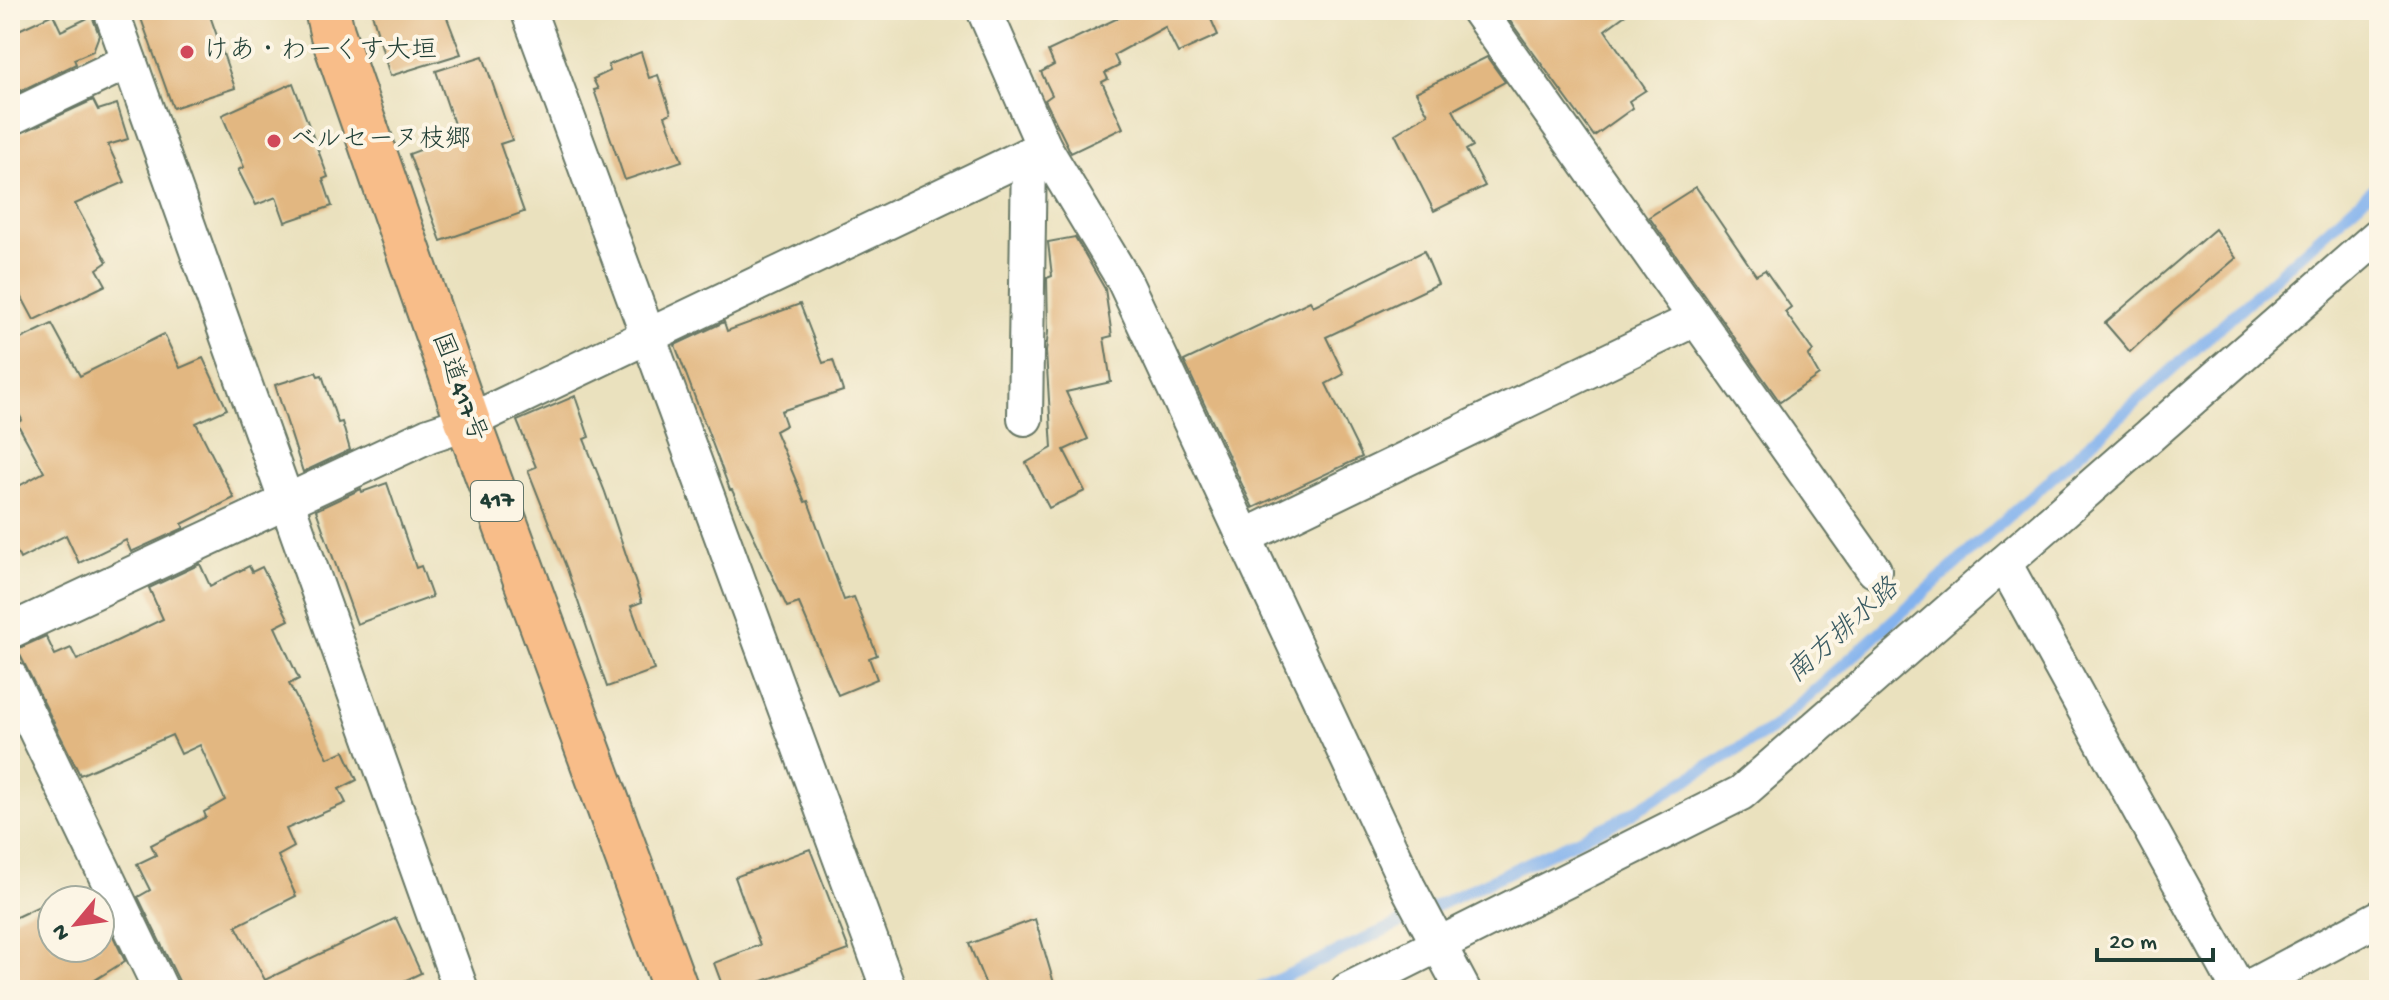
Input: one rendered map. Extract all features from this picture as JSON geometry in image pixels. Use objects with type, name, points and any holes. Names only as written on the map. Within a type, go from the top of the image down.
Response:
[{"type":"highway","name":"国道417号","points":[[327,10],[468,422],[676,990]]},
{"type":"street","points":[[111,10],[461,990]]},
{"type":"street","points":[[528,10],[889,990]]},
{"type":"street","points":[[984,10],[1037,151],[1124,280],[1408,887],[1463,990]]},
{"type":"street","points":[[1478,10],[1874,570]]},
{"type":"street","points":[[10,118],[129,61]]},
{"type":"street","points":[[10,631],[429,435],[468,422],[1037,151]]},
{"type":"street","points":[[1025,418],[1037,151]]},
{"type":"street","points":[[1348,990],[1434,939],[1741,793],[2379,235]]},
{"type":"street","points":[[1244,537],[1695,319]]},
{"type":"street","points":[[2004,563],[2242,990],[2379,918]]},
{"type":"street","points":[[10,677],[161,990]]},
{"type":"building","points":[[138,10],[208,10],[235,88],[173,108]]},
{"type":"building","points":[[371,10],[444,10],[461,54],[390,76]]},
{"type":"building","points":[[1135,10],[1207,10],[1218,35],[1178,53],[1165,27],[1114,55],[1119,66],[1105,73],[1108,79],[1102,82],[1123,128],[1071,153],[1045,100],[1052,95],[1041,72],[1054,65],[1048,51]]},
{"type":"building","points":[[1502,10],[1632,10],[1605,30],[1646,90],[1629,101],[1633,108],[1594,136]]},
{"type":"building","points":[[53,14],[61,31],[92,16],[99,35],[93,51],[74,59],[76,64],[10,96],[10,34]]},
{"type":"building","points":[[641,52],[649,78],[658,75],[671,113],[665,116],[682,161],[625,180],[593,79],[610,71],[608,65]]},
{"type":"building","points":[[483,56],[512,140],[500,144],[524,212],[441,241],[409,154],[458,136],[436,71]]},
{"type":"building","points":[[1487,57],[1505,82],[1453,110],[1473,146],[1466,150],[1485,186],[1434,211],[1395,134],[1428,114],[1416,92]]},
{"type":"building","name":"ベルセーヌ枝郷","points":[[293,83],[328,177],[323,179],[332,206],[285,222],[276,197],[256,205],[238,170],[244,167],[222,115]]},
{"type":"building","points":[[93,100],[98,110],[117,104],[128,139],[108,145],[125,182],[75,204],[107,262],[97,269],[106,285],[34,320],[10,275],[10,138]]},
{"type":"building","points":[[1696,187],[1756,275],[1765,270],[1791,307],[1785,312],[1813,351],[1808,356],[1819,375],[1780,402],[1649,217]]},
{"type":"building","points":[[2215,229],[2236,258],[2130,352],[2105,323]]},
{"type":"building","points":[[1075,237],[1105,289],[1112,336],[1104,338],[1111,382],[1066,392],[1088,439],[1064,450],[1085,491],[1049,508],[1026,463],[1052,448],[1046,352],[1047,278],[1052,276],[1048,242]]},
{"type":"building","points":[[1424,251],[1438,284],[1326,337],[1344,374],[1326,384],[1362,457],[1253,508],[1184,361],[1310,301],[1313,306]]},
{"type":"building","points":[[800,304],[823,363],[833,360],[843,391],[781,411],[786,425],[775,431],[805,502],[808,501],[844,600],[854,597],[877,655],[869,658],[877,679],[838,695],[799,603],[787,607],[730,490],[675,345],[724,322],[727,331]]},
{"type":"building","points":[[52,324],[80,376],[164,334],[180,368],[203,358],[227,409],[196,423],[234,498],[182,524],[184,528],[131,552],[126,540],[79,563],[66,535],[20,559],[10,538],[10,491],[44,472],[17,423],[22,420],[10,397],[10,344]]},
{"type":"building","points":[[316,372],[318,376],[322,375],[350,450],[303,472],[275,385]]},
{"type":"building","points":[[575,396],[589,437],[584,439],[642,602],[631,606],[654,670],[607,687],[567,569],[528,470],[536,467],[517,421]]},
{"type":"building","points":[[387,483],[416,568],[421,566],[432,597],[357,624],[316,510],[361,489],[362,492]]},
{"type":"building","points":[[200,564],[210,586],[249,566],[252,572],[262,567],[289,620],[275,627],[299,679],[289,684],[328,758],[344,751],[357,780],[339,789],[346,803],[286,829],[294,847],[278,856],[296,896],[236,926],[265,980],[396,918],[421,973],[385,990],[181,990],[138,897],[150,890],[137,864],[156,855],[151,845],[206,817],[204,812],[225,800],[200,745],[181,754],[172,735],[80,775],[17,649],[46,636],[55,655],[71,648],[77,660],[163,619],[149,588]]},
{"type":"building","points":[[810,849],[849,950],[738,990],[724,990],[714,963],[760,945],[735,877]]},
{"type":"building","points":[[36,908],[36,964],[116,964],[116,942],[125,961],[79,990],[10,990],[10,920]]},
{"type":"building","points":[[1035,919],[1056,990],[988,990],[969,944]]},
{"type":"waterway","name":"南方排水路","points":[[1256,990],[1618,821],[1773,728],[2379,184]]},
{"type":"place","name":"けあ・わーくす大垣","points":[[187,52]]},
{"type":"place","name":"ベルセーヌ枝郷","points":[[274,141]]}]
